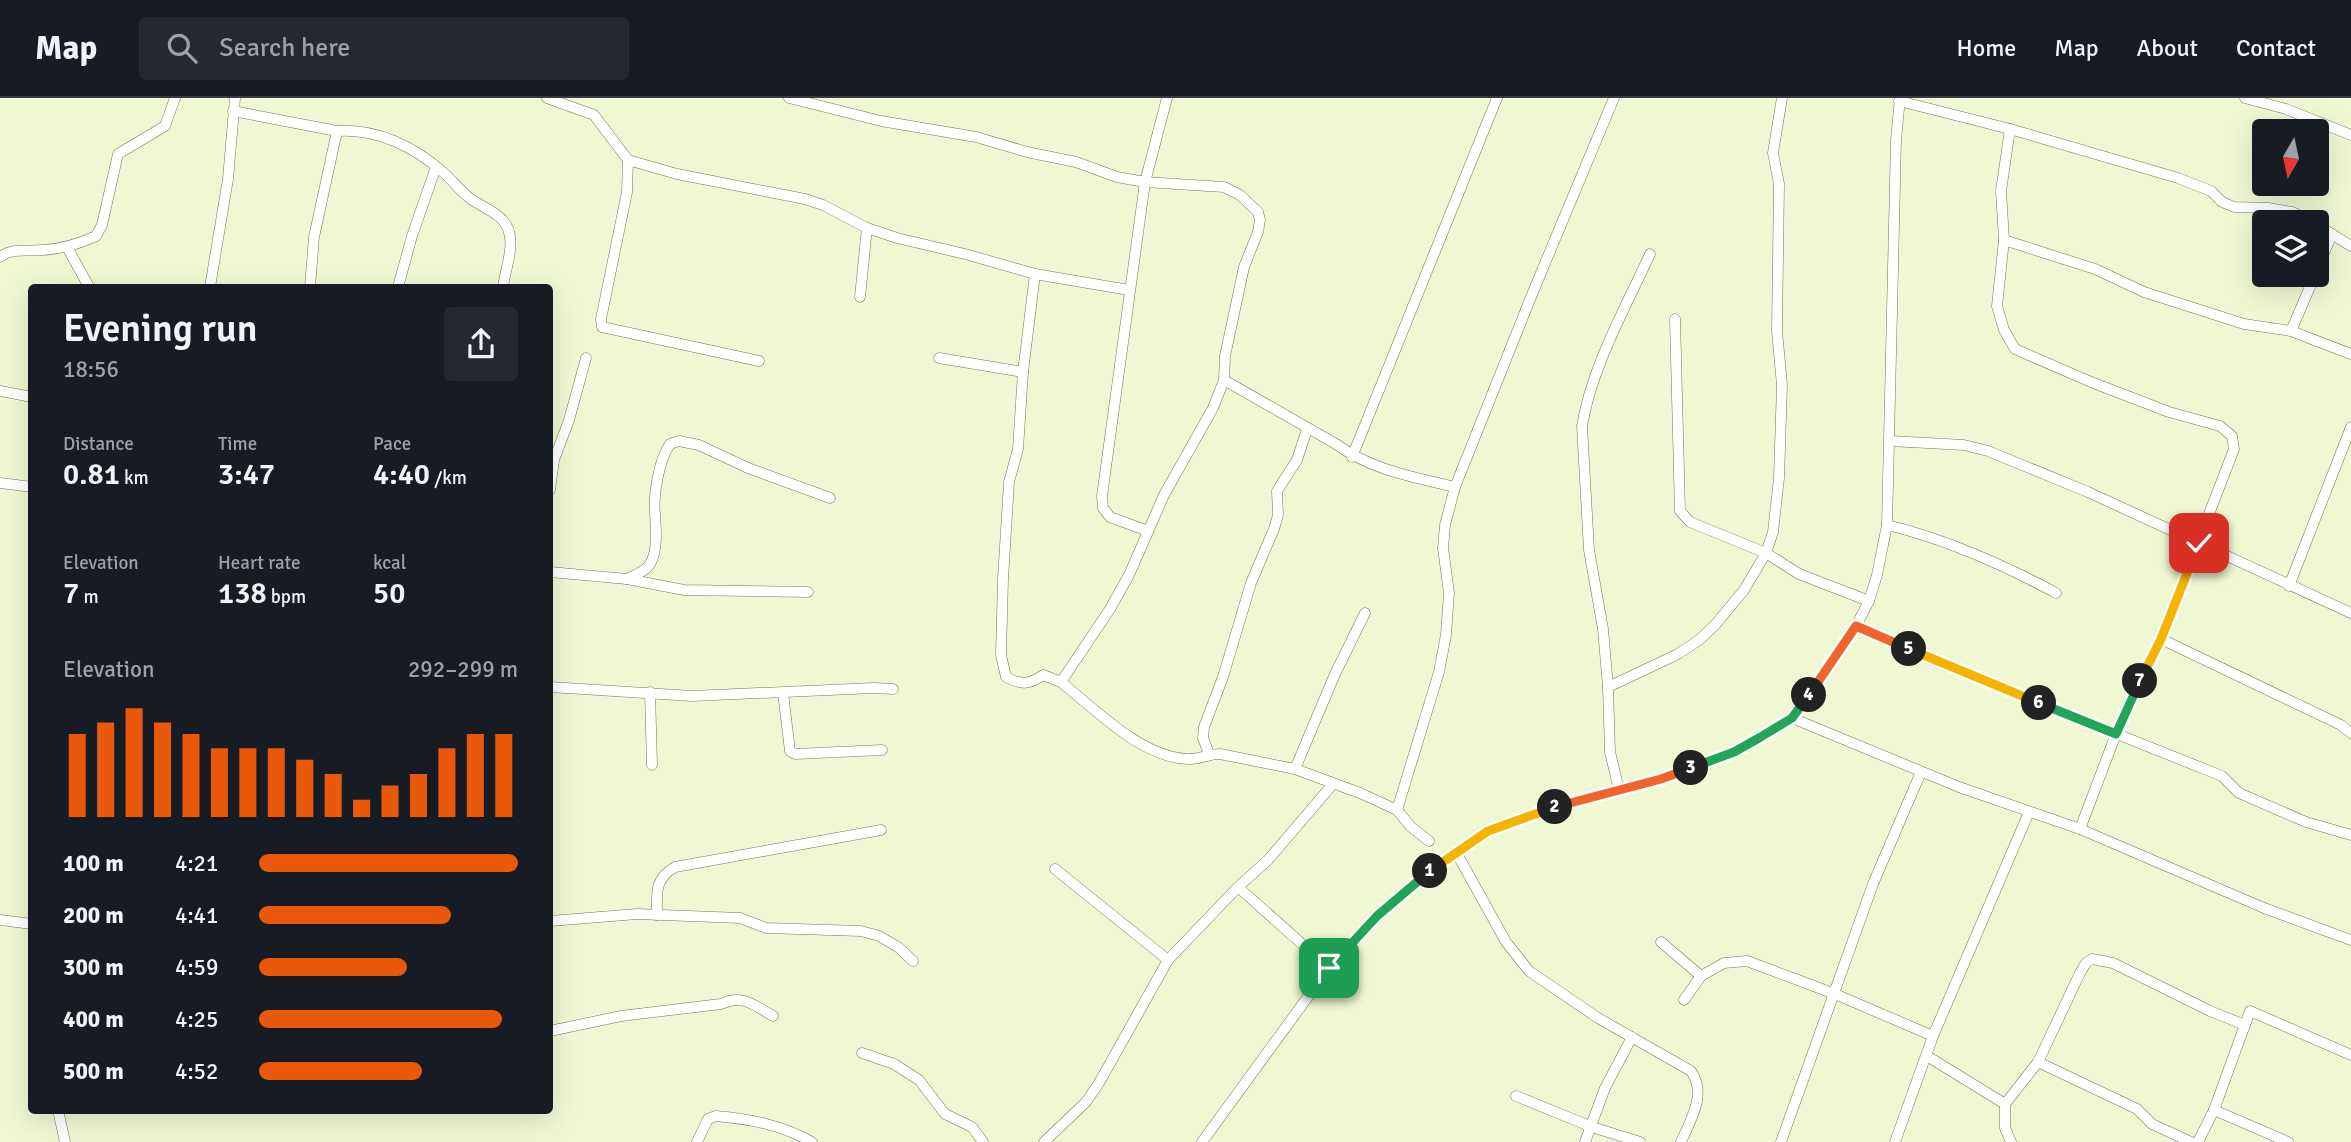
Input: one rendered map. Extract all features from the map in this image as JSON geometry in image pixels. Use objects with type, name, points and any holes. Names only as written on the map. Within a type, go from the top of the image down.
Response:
[{"type":"street","points":[[0,257],[11,251],[41,251],[67,247],[96,236],[102,225],[118,154],[165,126],[175,98]]},
{"type":"street","points":[[210,284],[228,179],[235,98]]},
{"type":"street","points":[[547,98],[594,115],[628,160],[677,174],[823,205],[867,228],[897,238],[1035,274],[1129,290]]},
{"type":"street","points":[[789,98],[881,121],[976,137],[1027,152],[1076,162],[1117,177],[1145,182],[1224,187],[1240,195],[1258,212],[1258,232],[1244,267],[1224,356],[1224,380],[1213,408],[1164,495],[1110,609],[1061,682]]},
{"type":"street","points":[[1148,531],[1110,517],[1103,508],[1145,182],[1167,98]]},
{"type":"street","points":[[1352,457],[1497,98]]},
{"type":"street","points":[[1397,810],[1439,672],[1446,635],[1449,593],[1443,548],[1445,525],[1455,487],[1614,98]]},
{"type":"street","points":[[1608,687],[1678,654],[1715,625],[1744,590],[1766,553],[1773,532],[1779,478],[1782,385],[1777,331],[1779,184],[1773,153],[1782,98]]},
{"type":"street","points":[[2245,98],[2286,109],[2351,135]]},
{"type":"street","points":[[1202,1142],[1329,968],[1399,896],[1488,831],[1577,800],[1661,779],[1734,752],[1792,718],[1856,626],[1877,575],[1887,525],[1896,140],[1900,99],[2178,178],[2211,191],[2222,202],[2234,207],[2280,210]]},
{"type":"street","points":[[233,111],[337,131],[353,130],[383,137],[411,149],[436,167],[470,199],[505,222],[509,229],[510,244],[503,284]]},
{"type":"street","points":[[2010,129],[2001,191],[2004,240],[1997,306],[2004,330],[2015,349],[2156,407],[2220,426],[2232,436],[2234,449],[2161,639],[2116,734],[2080,829]]},
{"type":"street","points":[[310,284],[314,237],[337,131]]},
{"type":"street","points":[[628,160],[627,192],[601,319],[602,327],[760,361]]},
{"type":"street","points":[[399,284],[436,167]]},
{"type":"street","points":[[860,297],[867,228]]},
{"type":"street","points":[[2329,232],[2351,246]]},
{"type":"street","points":[[2329,241],[2332,234]]},
{"type":"street","points":[[2004,240],[2095,269],[2144,292],[2244,324],[2291,331],[2351,354]]},
{"type":"street","points":[[67,247],[87,284]]},
{"type":"street","points":[[1619,790],[1610,752],[1603,629],[1588,550],[1581,426],[1585,406],[1606,350],[1650,254]]},
{"type":"street","points":[[1035,274],[1023,372],[1018,449],[1009,482],[1001,655],[1006,677],[1018,684],[1030,683],[1043,675],[1061,682],[1144,746],[1161,754],[1191,760],[1209,754],[1220,754],[1295,769],[1397,810],[1410,827],[1429,841]]},
{"type":"street","points":[[2291,331],[2310,287]]},
{"type":"street","points":[[1675,318],[1680,511],[1690,522],[1766,553],[1799,575],[1868,601]]},
{"type":"street","points":[[553,468],[586,358]]},
{"type":"street","points":[[939,358],[1023,372]]},
{"type":"street","points":[[1224,380],[1336,444],[1352,457],[1391,472],[1455,487]]},
{"type":"street","points":[[0,391],[28,396]]},
{"type":"street","points":[[2289,586],[2351,427]]},
{"type":"street","points":[[1209,754],[1203,738],[1204,727],[1223,677],[1251,583],[1274,529],[1278,514],[1277,492],[1297,460],[1307,429]]},
{"type":"street","points":[[627,579],[644,570],[654,555],[654,510],[661,464],[670,444],[679,441],[699,445],[748,468],[830,498]]},
{"type":"street","points":[[1890,441],[1964,445],[1987,451],[2088,492],[2351,613]]},
{"type":"street","points":[[0,483],[28,486]]},
{"type":"street","points":[[1887,525],[1953,545],[2056,593]]},
{"type":"street","points":[[553,572],[627,579],[684,590],[808,592]]},
{"type":"street","points":[[1295,769],[1335,674],[1365,613]]},
{"type":"street","points":[[1856,626],[1934,661],[2222,776],[2239,793],[2306,822],[2351,835]]},
{"type":"street","points":[[2161,639],[2341,725],[2351,733]]},
{"type":"street","points":[[553,688],[692,696],[874,688],[893,690]]},
{"type":"street","points":[[650,692],[652,765]]},
{"type":"street","points":[[783,693],[790,751],[795,754],[882,750]]},
{"type":"street","points":[[1792,718],[1921,772],[2080,829],[2264,908],[2351,940]]},
{"type":"street","points":[[1781,1142],[1873,884],[1921,772]]},
{"type":"street","points":[[1044,1142],[1086,1102],[1099,1083],[1168,960],[1238,887],[1268,860],[1333,784]]},
{"type":"street","points":[[1895,1142],[1933,1036],[2028,812]]},
{"type":"street","points":[[657,915],[657,890],[663,874],[675,867],[881,830]]},
{"type":"street","points":[[1456,852],[1518,960],[1539,979],[1598,1018],[1684,1067],[1695,1078],[1699,1092],[1681,1142]]},
{"type":"street","points":[[1055,869],[1168,960]]},
{"type":"street","points":[[1238,887],[1329,968]]},
{"type":"street","points":[[553,921],[612,915],[657,915],[740,918],[766,928],[861,931],[879,936],[898,947],[913,961]]},
{"type":"street","points":[[0,920],[28,924]]},
{"type":"street","points":[[1661,942],[1702,976]]},
{"type":"street","points":[[2011,1142],[2005,1128],[2006,1104],[2038,1062],[2080,973],[2092,959],[2113,963],[2210,1012],[2245,1025]]},
{"type":"street","points":[[1684,1000],[1702,976],[1724,963],[1747,961],[1835,994],[1933,1036]]},
{"type":"street","points":[[553,1030],[652,1012],[721,1004],[730,1000],[745,1000],[773,1016]]},
{"type":"street","points":[[2198,1142],[2214,1110],[2250,1011],[2351,1055]]},
{"type":"street","points":[[1585,1142],[1605,1088],[1632,1037]]},
{"type":"street","points":[[862,1053],[894,1064],[919,1080],[945,1114],[972,1127],[983,1142]]},
{"type":"street","points":[[1927,1056],[2006,1104]]},
{"type":"street","points":[[2038,1062],[2137,1110],[2152,1124],[2191,1142]]},
{"type":"street","points":[[1516,1096],[1592,1127],[1640,1142]]},
{"type":"street","points":[[2214,1110],[2288,1142]]},
{"type":"street","points":[[59,1114],[65,1142]]},
{"type":"street","points":[[697,1142],[708,1119],[716,1116],[777,1125],[811,1142]]},
{"type":"route","points":[[1329,968],[1399,896],[1440,863],[1488,831],[1577,800],[1661,779],[1734,752],[1792,718],[1856,626],[1934,661],[2116,734],[2161,639],[2199,543]]}]
